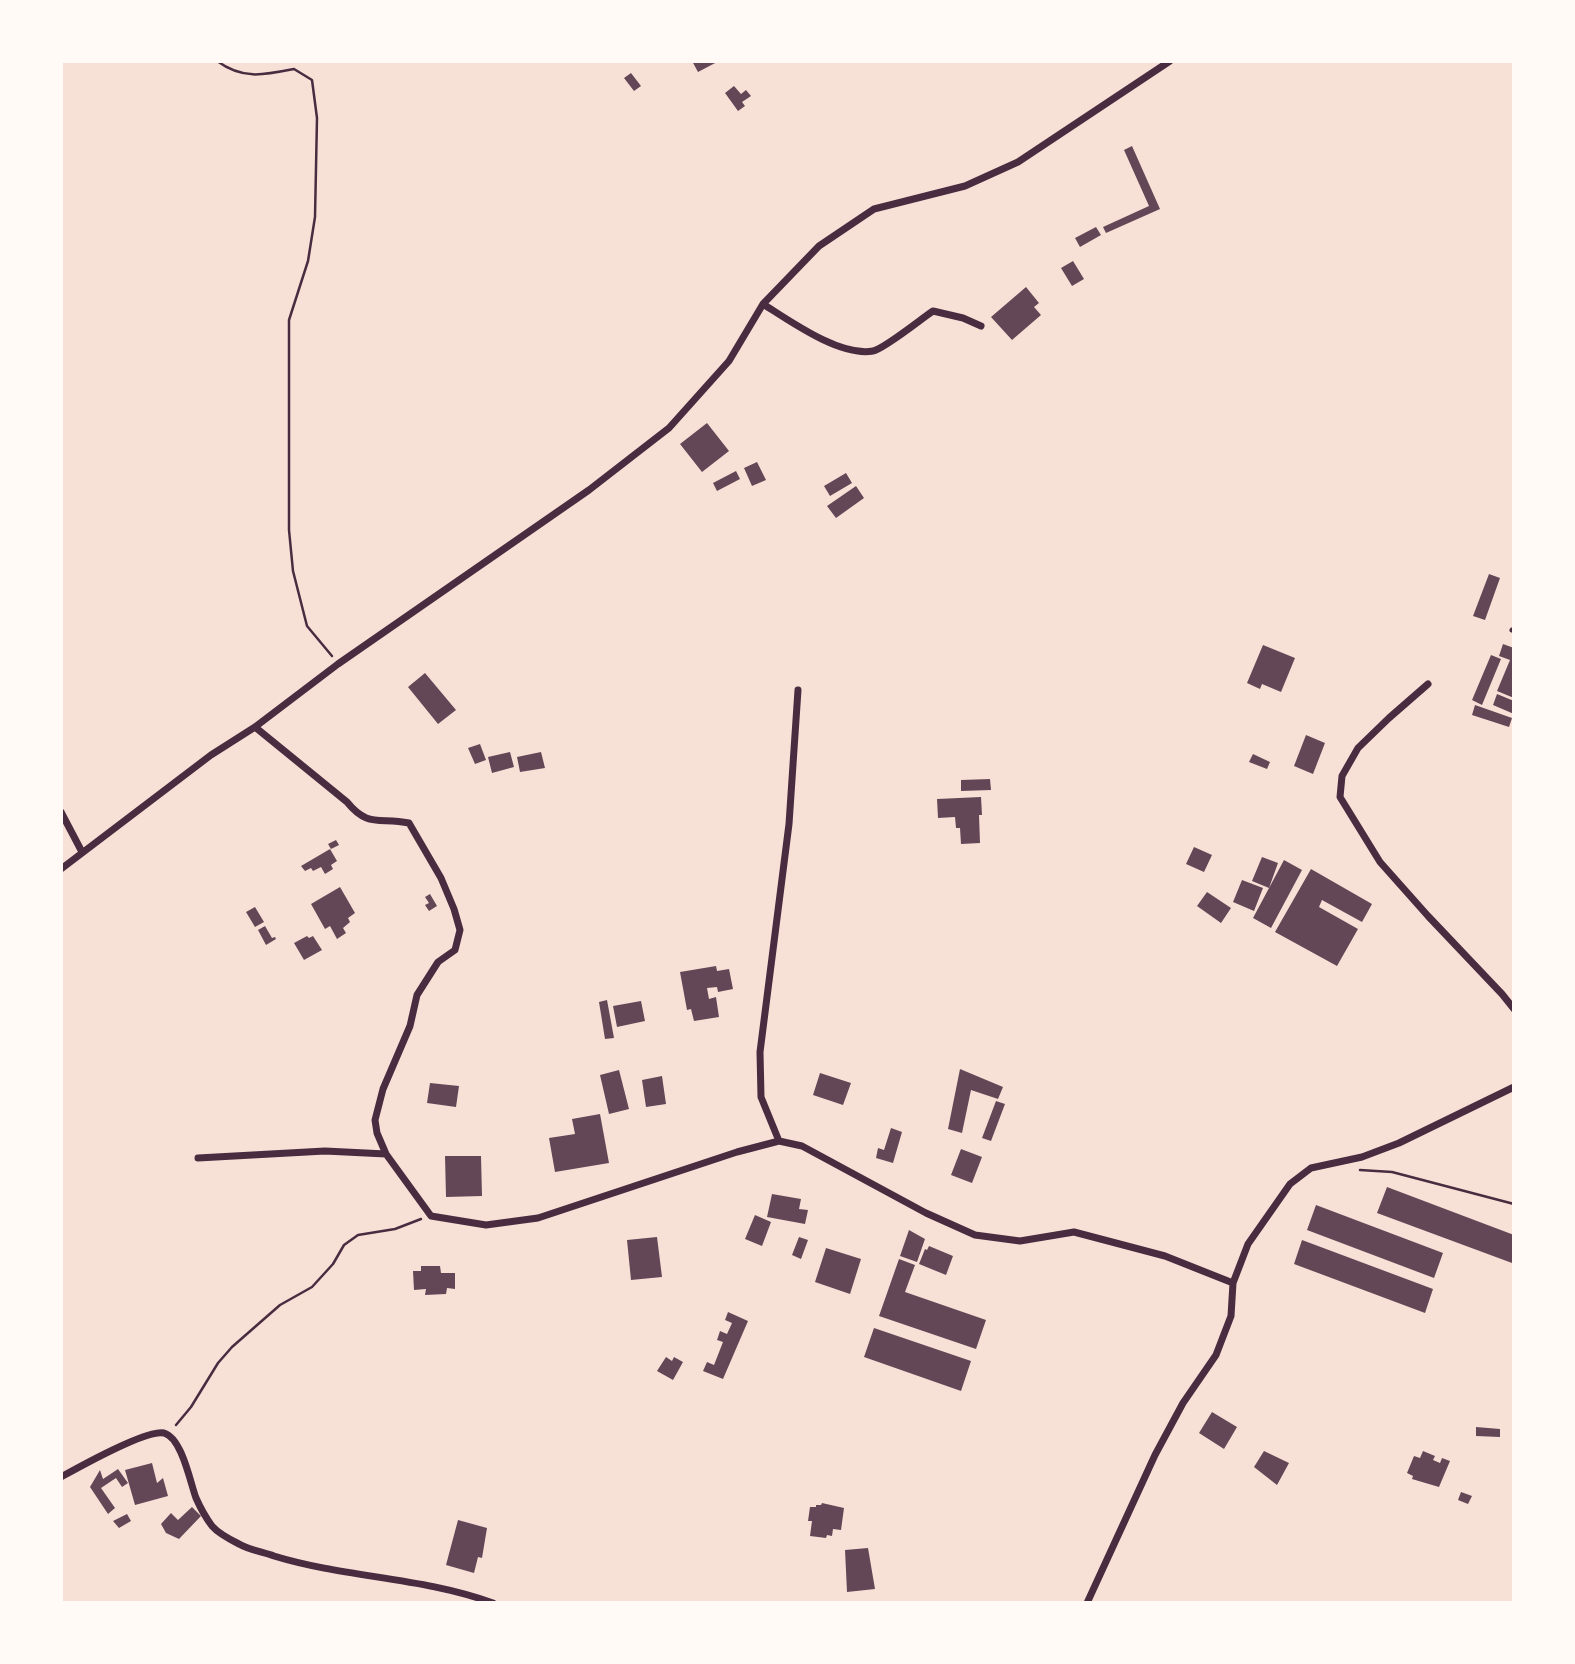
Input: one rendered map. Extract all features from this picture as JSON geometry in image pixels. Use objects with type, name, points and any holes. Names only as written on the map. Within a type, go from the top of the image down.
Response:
[{"type":"street","points":[[61,869],[211,755],[255,727],[338,664],[589,490],[669,428],[729,361],[763,304],[819,246],[874,209],[965,186],[1018,162],[1170,61]]},
{"type":"street","points":[[763,304],[841,348],[874,351],[933,311],[963,318],[981,326]]},
{"type":"street","points":[[1429,684],[1358,748],[1342,776],[1340,797],[1380,862],[1514,1009]]},
{"type":"street","points":[[779,1141],[761,1097],[760,1052],[789,824],[798,690]]},
{"type":"street","points":[[255,727],[357,814],[370,821],[391,819],[409,823],[420,839],[454,909],[460,930],[454,950],[438,962],[417,995],[410,1026],[377,1108],[377,1133],[386,1154],[431,1216],[486,1225],[538,1218],[737,1152],[779,1141],[802,1146],[926,1213],[975,1235],[1020,1241],[1074,1232],[1165,1256],[1233,1283]]},
{"type":"street","points":[[61,812],[82,852]]},
{"type":"street","points":[[1087,1603],[1161,1445],[1183,1403],[1216,1355],[1231,1316],[1233,1283],[1248,1244],[1290,1184],[1311,1168],[1362,1157],[1399,1143],[1514,1087]]},
{"type":"street","points":[[198,1158],[325,1152],[386,1154]]},
{"type":"street","points":[[61,1477],[120,1447],[155,1433],[165,1433],[174,1440],[181,1453],[198,1502],[214,1528],[239,1545],[290,1561],[365,1576],[419,1582],[494,1603]]},
{"type":"path","points":[[218,61],[231,71],[261,76],[294,69],[312,80],[317,118],[315,217],[308,261],[289,320],[289,530],[293,571],[307,626],[338,664]]},
{"type":"path","points":[[1352,1170],[1392,1171],[1514,1204]]},
{"type":"path","points":[[165,1433],[178,1423],[218,1363],[232,1347],[280,1305],[312,1287],[333,1264],[344,1245],[358,1235],[395,1229],[431,1216]]},
{"type":"building","points":[[692,61],[719,61],[698,72]]},
{"type":"building","points":[[631,73],[641,86],[634,91],[624,78]]},
{"type":"building","points":[[734,86],[741,94],[746,90],[751,96],[742,102],[745,106],[738,111],[725,93]]},
{"type":"building","points":[[1132,146],[1160,209],[1106,233],[1103,227],[1149,206],[1124,150]]},
{"type":"building","points":[[1096,227],[1101,235],[1080,247],[1075,238]]},
{"type":"building","points":[[1073,261],[1084,279],[1072,286],[1061,268]]},
{"type":"building","points":[[1026,287],[1039,303],[1034,307],[1041,315],[1012,340],[991,317]]},
{"type":"building","points":[[707,423],[729,451],[702,472],[680,444]]},
{"type":"building","points":[[757,462],[766,480],[752,486],[744,468]]},
{"type":"building","points":[[736,471],[740,479],[717,491],[713,483]]},
{"type":"building","points":[[846,473],[852,483],[830,496],[824,486]]},
{"type":"building","points":[[856,486],[864,498],[836,518],[827,506]]},
{"type":"building","points":[[1489,574],[1500,578],[1485,620],[1473,616]]},
{"type":"building","points":[[1503,644],[1514,648],[1514,698],[1497,691],[1510,660],[1499,656]]},
{"type":"building","points":[[1263,645],[1295,658],[1281,692],[1262,684],[1260,689],[1247,683]]},
{"type":"building","points":[[1491,655],[1501,659],[1482,705],[1472,700]]},
{"type":"building","points":[[425,673],[456,710],[438,724],[408,687]]},
{"type":"building","points":[[1497,694],[1514,701],[1514,714],[1493,705]]},
{"type":"building","points":[[1475,705],[1512,718],[1509,727],[1472,715]]},
{"type":"building","points":[[1306,735],[1325,743],[1313,774],[1294,766]]},
{"type":"building","points":[[480,744],[486,760],[475,764],[468,748]]},
{"type":"building","points":[[510,752],[514,767],[492,773],[488,757]]},
{"type":"building","points":[[541,752],[545,768],[520,772],[517,757]]},
{"type":"building","points":[[1253,754],[1270,762],[1267,769],[1249,762]]},
{"type":"building","points":[[990,779],[991,790],[961,791],[961,780]]},
{"type":"building","points":[[981,797],[980,843],[961,844],[960,828],[956,828],[955,817],[938,818],[937,799]]},
{"type":"building","points":[[336,840],[339,845],[331,849],[328,844]]},
{"type":"building","points":[[1194,847],[1212,855],[1204,872],[1186,864]]},
{"type":"building","points":[[330,849],[337,861],[331,865],[333,869],[325,874],[321,867],[305,871],[301,866]]},
{"type":"building","points":[[1262,857],[1278,863],[1269,888],[1252,881]]},
{"type":"building","points":[[1284,860],[1302,870],[1271,928],[1253,918]]},
{"type":"building","points":[[1311,869],[1372,904],[1362,922],[1322,900],[1319,907],[1358,929],[1337,966],[1275,932]]},
{"type":"building","points":[[1242,880],[1263,888],[1254,911],[1233,902]]},
{"type":"building","points":[[340,887],[355,913],[348,918],[350,922],[343,928],[346,933],[337,939],[330,926],[325,929],[311,904]]},
{"type":"building","points":[[1207,892],[1231,908],[1221,923],[1197,906]]},
{"type":"building","points":[[430,894],[437,906],[429,911],[425,905],[429,903],[425,897]]},
{"type":"building","points":[[255,907],[264,922],[255,927],[246,912]]},
{"type":"building","points":[[265,926],[272,938],[276,939],[266,945],[258,930]]},
{"type":"building","points":[[313,936],[322,950],[304,960],[294,943]]},
{"type":"building","points":[[716,966],[717,971],[729,969],[733,989],[718,992],[717,987],[707,988],[709,999],[716,997],[719,1017],[694,1021],[691,1009],[687,1010],[680,972]]},
{"type":"building","points":[[607,1000],[614,1038],[605,1039],[599,1002]]},
{"type":"building","points":[[641,1001],[645,1021],[617,1027],[613,1006]]},
{"type":"building","points":[[960,1069],[1003,1087],[998,1099],[971,1090],[962,1133],[948,1129]]},
{"type":"building","points":[[619,1070],[629,1109],[609,1114],[600,1075]]},
{"type":"building","points":[[820,1073],[851,1083],[843,1105],[813,1095]]},
{"type":"building","points":[[662,1076],[666,1104],[646,1107],[642,1080]]},
{"type":"building","points":[[430,1083],[459,1086],[456,1107],[427,1103]]},
{"type":"building","points":[[996,1101],[1005,1104],[991,1141],[982,1138]]},
{"type":"building","points":[[600,1114],[609,1163],[555,1172],[549,1138],[575,1134],[572,1119]]},
{"type":"building","points":[[891,1128],[902,1132],[893,1163],[876,1158],[878,1148],[884,1150]]},
{"type":"building","points":[[961,1149],[982,1157],[972,1183],[951,1175]]},
{"type":"building","points":[[445,1156],[481,1156],[482,1196],[446,1197]]},
{"type":"building","points":[[1387,1187],[1514,1235],[1512,1263],[1377,1213]]},
{"type":"building","points":[[772,1194],[801,1199],[799,1209],[808,1210],[805,1224],[767,1217]]},
{"type":"building","points":[[1316,1205],[1443,1253],[1434,1278],[1307,1230]]},
{"type":"building","points":[[755,1215],[771,1222],[762,1246],[745,1239]]},
{"type":"building","points":[[909,1230],[925,1239],[917,1262],[900,1256]]},
{"type":"building","points":[[657,1237],[662,1277],[631,1280],[627,1240]]},
{"type":"building","points":[[799,1237],[808,1240],[801,1259],[792,1255]]},
{"type":"building","points":[[1302,1240],[1433,1289],[1425,1313],[1294,1264]]},
{"type":"building","points":[[929,1246],[953,1256],[946,1275],[919,1264]]},
{"type":"building","points":[[826,1248],[861,1259],[850,1294],[815,1282]]},
{"type":"building","points":[[899,1259],[915,1265],[905,1292],[986,1320],[976,1349],[879,1316]]},
{"type":"building","points":[[421,1266],[440,1266],[441,1273],[455,1273],[455,1289],[447,1288],[446,1294],[425,1295],[426,1289],[414,1290],[413,1271],[421,1271]]},
{"type":"building","points":[[728,1312],[748,1321],[723,1379],[703,1371],[707,1362],[714,1365],[723,1342],[717,1340],[720,1331],[727,1334],[732,1323],[725,1320]]},
{"type":"building","points":[[874,1328],[971,1361],[961,1391],[864,1357]]},
{"type":"building","points":[[666,1357],[672,1361],[674,1357],[683,1362],[673,1380],[657,1371]]},
{"type":"building","points":[[1212,1412],[1237,1427],[1224,1449],[1199,1433]]},
{"type":"building","points":[[1476,1427],[1500,1429],[1500,1437],[1476,1436]]},
{"type":"building","points":[[1264,1451],[1289,1463],[1277,1485],[1254,1467]]},
{"type":"building","points":[[1423,1451],[1435,1456],[1433,1460],[1440,1463],[1442,1458],[1450,1461],[1439,1487],[1412,1479],[1413,1476],[1407,1473],[1414,1456],[1420,1458]]},
{"type":"building","points":[[152,1463],[157,1483],[163,1478],[168,1496],[135,1505],[125,1470]]},
{"type":"building","points":[[118,1469],[128,1483],[122,1487],[116,1478],[101,1488],[115,1508],[108,1514],[90,1487],[100,1470],[103,1479]]},
{"type":"building","points":[[1461,1492],[1472,1496],[1468,1504],[1458,1500]]},
{"type":"building","points":[[822,1503],[844,1508],[841,1530],[833,1529],[832,1536],[827,1535],[826,1538],[810,1536],[812,1521],[808,1521],[810,1507]]},
{"type":"building","points":[[192,1507],[201,1516],[179,1539],[166,1533],[161,1524],[171,1513],[178,1520]]},
{"type":"building","points":[[127,1514],[131,1521],[119,1528],[113,1521]]},
{"type":"building","points":[[458,1520],[487,1528],[482,1558],[478,1557],[474,1573],[446,1565]]},
{"type":"building","points":[[868,1548],[875,1589],[847,1592],[845,1550]]}]
